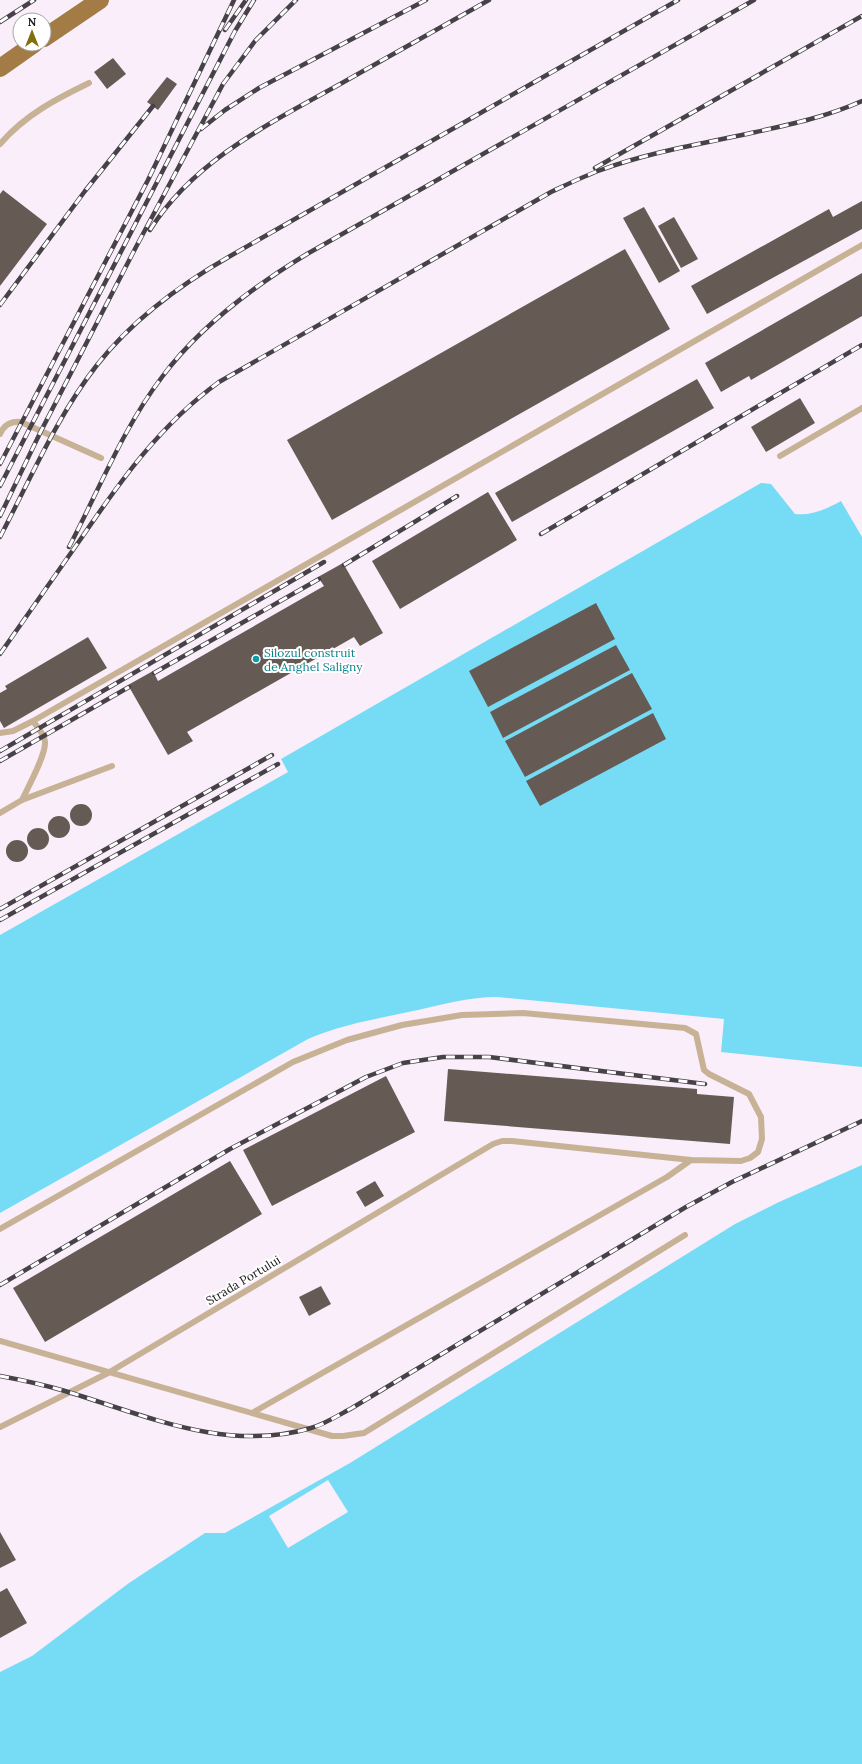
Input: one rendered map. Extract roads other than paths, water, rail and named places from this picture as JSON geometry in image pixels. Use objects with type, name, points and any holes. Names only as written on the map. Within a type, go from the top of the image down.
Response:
[{"type":"main road","points":[[52,33],[100,0]]},
{"type":"main road","points":[[0,68],[23,52]]},
{"type":"lane","points":[[0,144],[30,115],[63,95],[89,83]]},
{"type":"lane","points":[[0,733],[13,731],[33,720],[862,245]]},
{"type":"lane","points":[[780,456],[862,408]]},
{"type":"lane","points":[[0,434],[7,425],[13,421],[21,422],[102,458]]},
{"type":"lane","points":[[22,800],[41,758],[45,742],[44,736],[33,720]]},
{"type":"lane","points":[[0,813],[22,800],[112,766]]},
{"type":"lane","points":[[0,1229],[293,1062],[347,1040],[402,1025],[462,1015],[523,1014],[685,1028],[696,1034],[704,1070],[749,1094],[761,1117],[762,1139],[758,1152],[750,1158],[740,1161],[691,1160],[660,1181],[252,1413]]},
{"type":"lane","name":"Strada Portului","points":[[0,1427],[108,1373],[493,1144],[502,1141],[512,1141],[691,1160]]},
{"type":"lane","points":[[0,1341],[332,1436],[364,1433],[685,1234]]},
{"type":"water","points":[[761,483],[771,484],[795,514],[807,514],[819,511],[841,501],[862,537],[862,1067],[721,1052],[724,1019],[497,997],[447,1003],[362,1022],[335,1029],[308,1039],[0,1213],[0,935],[288,772],[281,759]]},
{"type":"water","points":[[862,1165],[862,1764],[0,1764],[0,1672],[32,1656],[129,1583],[205,1533],[225,1533],[350,1463],[735,1224],[779,1202]]},
{"type":"railway","points":[[0,22],[34,0]]},
{"type":"railway","points":[[0,464],[148,180],[234,0]]},
{"type":"railway","points":[[225,30],[246,0]]},
{"type":"railway","points":[[0,486],[235,31],[254,0]]},
{"type":"railway","points":[[0,516],[41,431],[136,247],[223,84],[255,41],[296,0]]},
{"type":"railway","points":[[201,129],[225,110],[259,88],[426,0]]},
{"type":"railway","points":[[150,230],[168,205],[189,183],[236,145],[262,128],[489,0]]},
{"type":"railway","points":[[0,537],[69,405],[97,365],[126,332],[176,290],[232,255],[678,0]]},
{"type":"railway","points":[[69,547],[123,438],[148,397],[177,358],[229,308],[287,266],[307,254],[754,0]]},
{"type":"railway","points":[[595,168],[862,16]]},
{"type":"railway","points":[[0,654],[126,475],[178,416],[219,382],[551,192],[582,177],[618,164],[671,150],[803,121],[862,101]]},
{"type":"railway","points":[[0,305],[85,191],[153,106]]},
{"type":"railway","points":[[541,534],[862,345]]},
{"type":"railway","points":[[344,565],[457,496]]},
{"type":"railway","points":[[0,751],[324,562]]},
{"type":"railway","points":[[154,673],[319,579]]},
{"type":"railway","points":[[0,761],[129,687]]},
{"type":"railway","points":[[0,909],[272,755]]},
{"type":"railway","points":[[0,920],[278,764]]},
{"type":"railway","points":[[0,1285],[230,1149],[366,1077],[403,1063],[443,1057],[489,1057],[705,1084]]},
{"type":"railway","points":[[0,1376],[65,1391],[156,1420],[217,1434],[248,1436],[279,1435],[311,1428],[327,1422],[352,1408],[686,1207],[732,1182],[862,1121]]},
{"type":"place","name":"Silozul construit de Anghel Saligny","points":[[256,659]]}]
